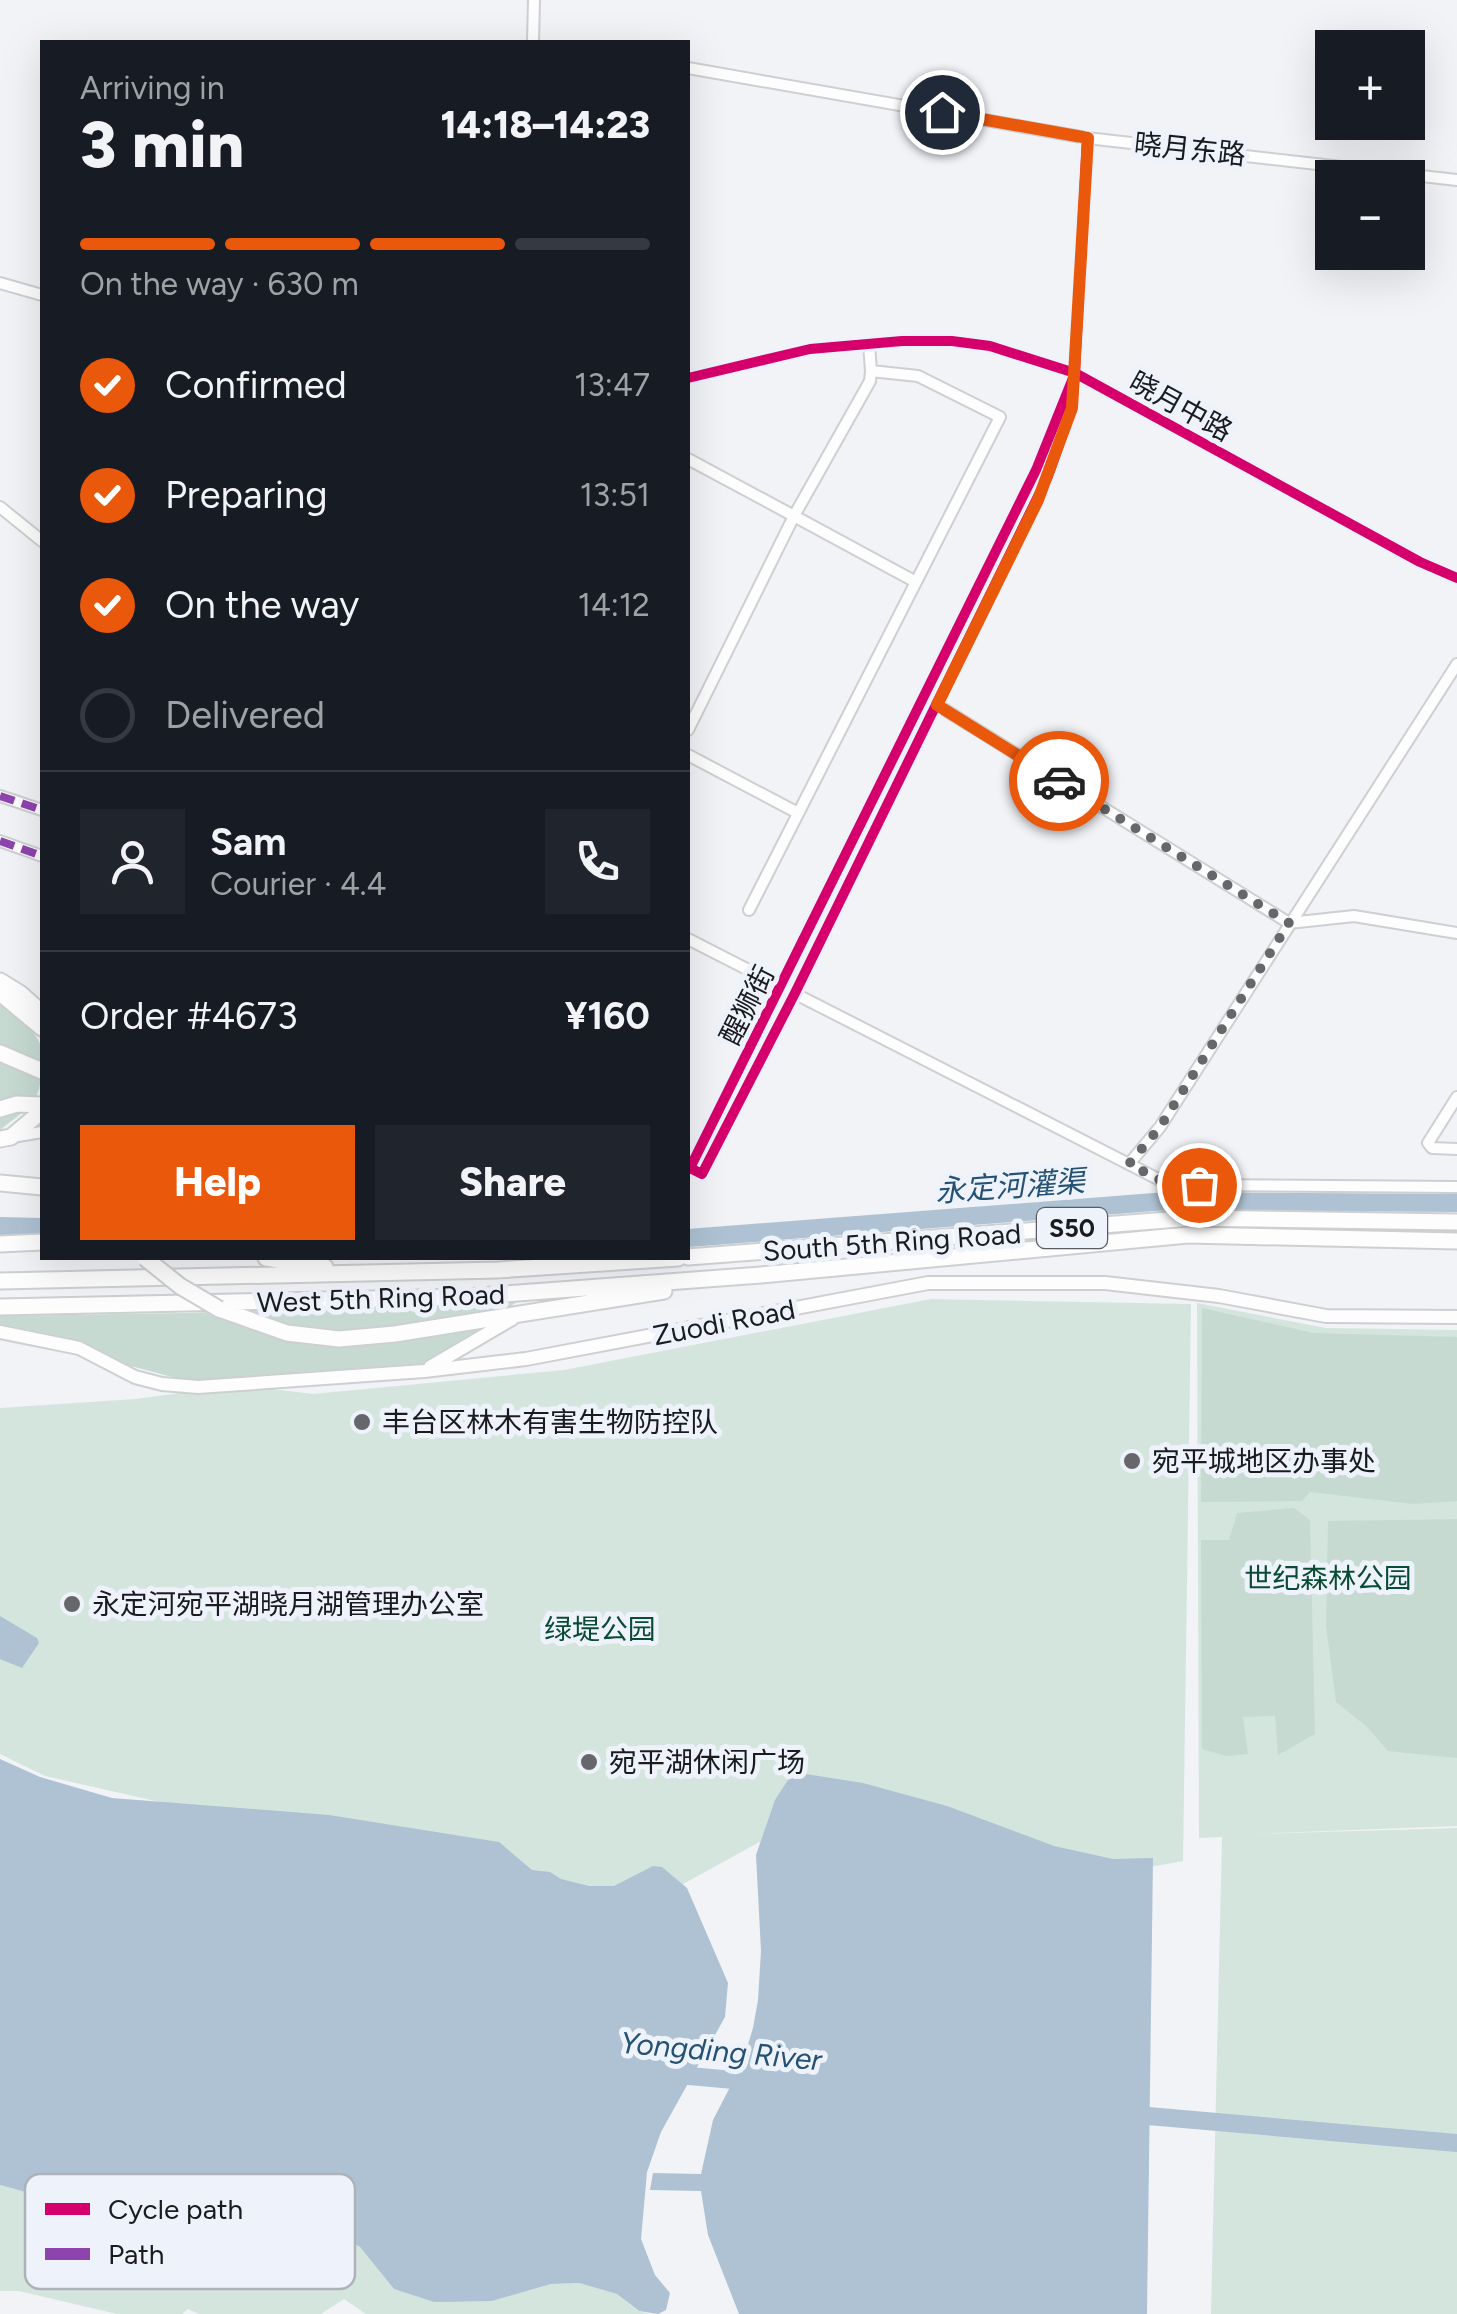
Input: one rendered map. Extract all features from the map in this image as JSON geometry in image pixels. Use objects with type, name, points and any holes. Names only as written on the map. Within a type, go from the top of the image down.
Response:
[{"type":"highway","points":[[0,981],[22,994],[40,1012]]},
{"type":"highway","points":[[0,993],[40,1026]]},
{"type":"highway","points":[[0,1053],[40,1070]]},
{"type":"highway","points":[[0,1109],[18,1104],[40,1108]]},
{"type":"highway","points":[[6,1138],[40,1110]]},
{"type":"highway","points":[[0,1182],[40,1186]]},
{"type":"highway","name":"South 5th Ring Road","points":[[690,1257],[1193,1218],[1457,1222]]},
{"type":"highway","name":"South 5th Ring Road","points":[[762,1275],[1188,1235],[1457,1241]]},
{"type":"highway","points":[[0,1244],[40,1242]]},
{"type":"highway","points":[[148,1260],[180,1286],[219,1309],[274,1330],[339,1339],[395,1334],[762,1275]]},
{"type":"highway","points":[[280,1260],[374,1274],[648,1260]]},
{"type":"highway","name":"West 5th Ring Road","points":[[0,1281],[374,1274]]},
{"type":"highway","name":"West 5th Ring Road","points":[[0,1307],[465,1297],[762,1275]]},
{"type":"main road","name":"Zuodi Road","points":[[0,1332],[79,1348],[135,1376],[180,1385],[248,1385],[526,1359],[928,1283],[1105,1283],[1219,1296],[1326,1316],[1457,1317]]},
{"type":"main road","points":[[424,1371],[488,1331],[524,1314]]},
{"type":"street","points":[[521,0],[534,1],[533,40]]},
{"type":"street","name":"晓月东路","points":[[690,68],[1088,138],[1457,180]]},
{"type":"street","name":"醒狮街","points":[[1075,374],[1036,470],[690,1168],[702,1174],[1048,476],[1072,408],[1075,374],[1088,138]]},
{"type":"street","points":[[0,283],[40,294]]},
{"type":"street","name":"晓月中路","points":[[690,378],[810,349],[952,341],[990,346],[1075,374],[1420,562],[1457,578]]},
{"type":"street","points":[[690,726],[794,516],[870,381],[869,344]]},
{"type":"street","points":[[749,910],[1000,417],[918,376],[871,371]]},
{"type":"street","points":[[690,460],[916,582]]},
{"type":"street","points":[[0,507],[40,539]]},
{"type":"street","points":[[1129,1164],[1160,1127],[1457,664]]},
{"type":"street","points":[[924,698],[1289,923],[1354,916],[1457,933]]},
{"type":"street","points":[[690,756],[798,814]]},
{"type":"street","points":[[0,796],[40,809]]},
{"type":"street","points":[[0,841],[40,855]]},
{"type":"street","points":[[690,939],[1160,1180],[1199,1185],[1457,1187]]},
{"type":"street","points":[[1457,1098],[1428,1143],[1432,1148],[1457,1149]]},
{"type":"street","points":[[6,1138],[40,1132]]},
{"type":"green space","points":[[0,1003],[39,1041],[40,1083],[31,1104],[0,1130]]},
{"type":"green space","name":"绿堤公园","points":[[931,1299],[1191,1304],[1183,1861],[1061,1883],[821,1808],[665,1894],[514,1890],[355,1846],[45,1776],[0,1754],[0,1408],[135,1399],[241,1385],[313,1394],[564,1370]]},
{"type":"green space","points":[[518,1301],[418,1366],[191,1382],[127,1365],[79,1341],[0,1328],[0,1316]]},
{"type":"green space","name":"世纪森林公园","points":[[1197,1303],[1326,1328],[1457,1330],[1457,1826],[1251,1834],[1457,1828],[1457,2314],[1211,2314],[1222,1837],[1199,1838]]},
{"type":"green space","points":[[1202,1308],[1314,1333],[1457,1337],[1457,1501],[1413,1504],[1310,1492],[1302,1501],[1201,1502]]},
{"type":"green space","points":[[1294,1508],[1310,1520],[1315,1734],[1278,1755],[1275,1716],[1243,1717],[1248,1754],[1226,1756],[1202,1749],[1201,1540],[1229,1540],[1237,1513]]},
{"type":"green space","name":"世纪森林公园","points":[[1457,1519],[1457,1758],[1388,1751],[1367,1727],[1336,1702],[1326,1626],[1328,1521]]},
{"type":"green space","points":[[0,2185],[25,2192],[25,2289],[355,2289],[355,2244],[394,2289],[492,2301],[551,2284],[579,2283],[617,2294],[638,2311],[650,2314],[366,2314],[344,2299],[321,2314],[199,2314],[188,2309],[182,2314],[117,2314],[19,2291],[0,2291]]},
{"type":"water","points":[[0,1616],[37,1638],[39,1643],[22,1668],[0,1659]]},
{"type":"water","points":[[0,1759],[40,1777],[112,1798],[329,1815],[499,1842],[532,1870],[589,1886],[614,1886],[653,1866],[662,1867],[687,1888],[728,1983],[725,2017],[661,2132],[647,2172],[641,2239],[655,2275],[670,2293],[666,2310],[658,2314],[639,2311],[617,2294],[579,2283],[551,2284],[492,2301],[434,2302],[394,2289],[355,2244],[355,2174],[25,2174],[25,2192],[0,2185]]},
{"type":"water","points":[[793,1772],[863,1783],[947,1806],[1054,1846],[1113,1859],[1153,1858],[1147,2314],[739,2314],[708,2235],[701,2191],[650,2190],[653,2173],[701,2174],[713,2120],[742,2064],[758,2000],[761,1951],[756,1855],[775,1800]]},
{"type":"waterway","name":"永定河灌渠","points":[[690,1238],[1167,1201],[1457,1203]]},
{"type":"waterway","name":"永定河灌渠","points":[[0,1226],[40,1227]]},
{"type":"waterway","name":"Yongding River","points":[[667,2074],[756,2082]]},
{"type":"waterway","name":"Yongding River","points":[[1125,2114],[1457,2143]]},
{"type":"marked path","points":[[0,796],[40,809]]},
{"type":"marked path","points":[[0,841],[40,855]]},
{"type":"cycle path","points":[[1075,373],[1036,470],[690,1168],[702,1174],[1048,476],[1072,408],[1075,373],[1087,138]]},
{"type":"cycle path","points":[[690,378],[810,349],[902,341],[990,346],[1075,373],[1420,562],[1457,578]]},
{"type":"way so far","points":[[1059,781],[1289,923],[1160,1127],[1129,1164],[1160,1180],[1199,1185]]},
{"type":"place","name":"丰台区林木有害生物防控队","points":[[362,1422]]},
{"type":"place","name":"宛平城地区办事处","points":[[1132,1461]]},
{"type":"place","name":"永定河宛平湖晓月湖管理办公室","points":[[72,1604]]},
{"type":"place","name":"宛平湖休闲广场","points":[[589,1762]]},
{"type":"route","points":[[942,112],[1088,138],[1072,408],[1038,500],[937,705],[1059,781]]}]
